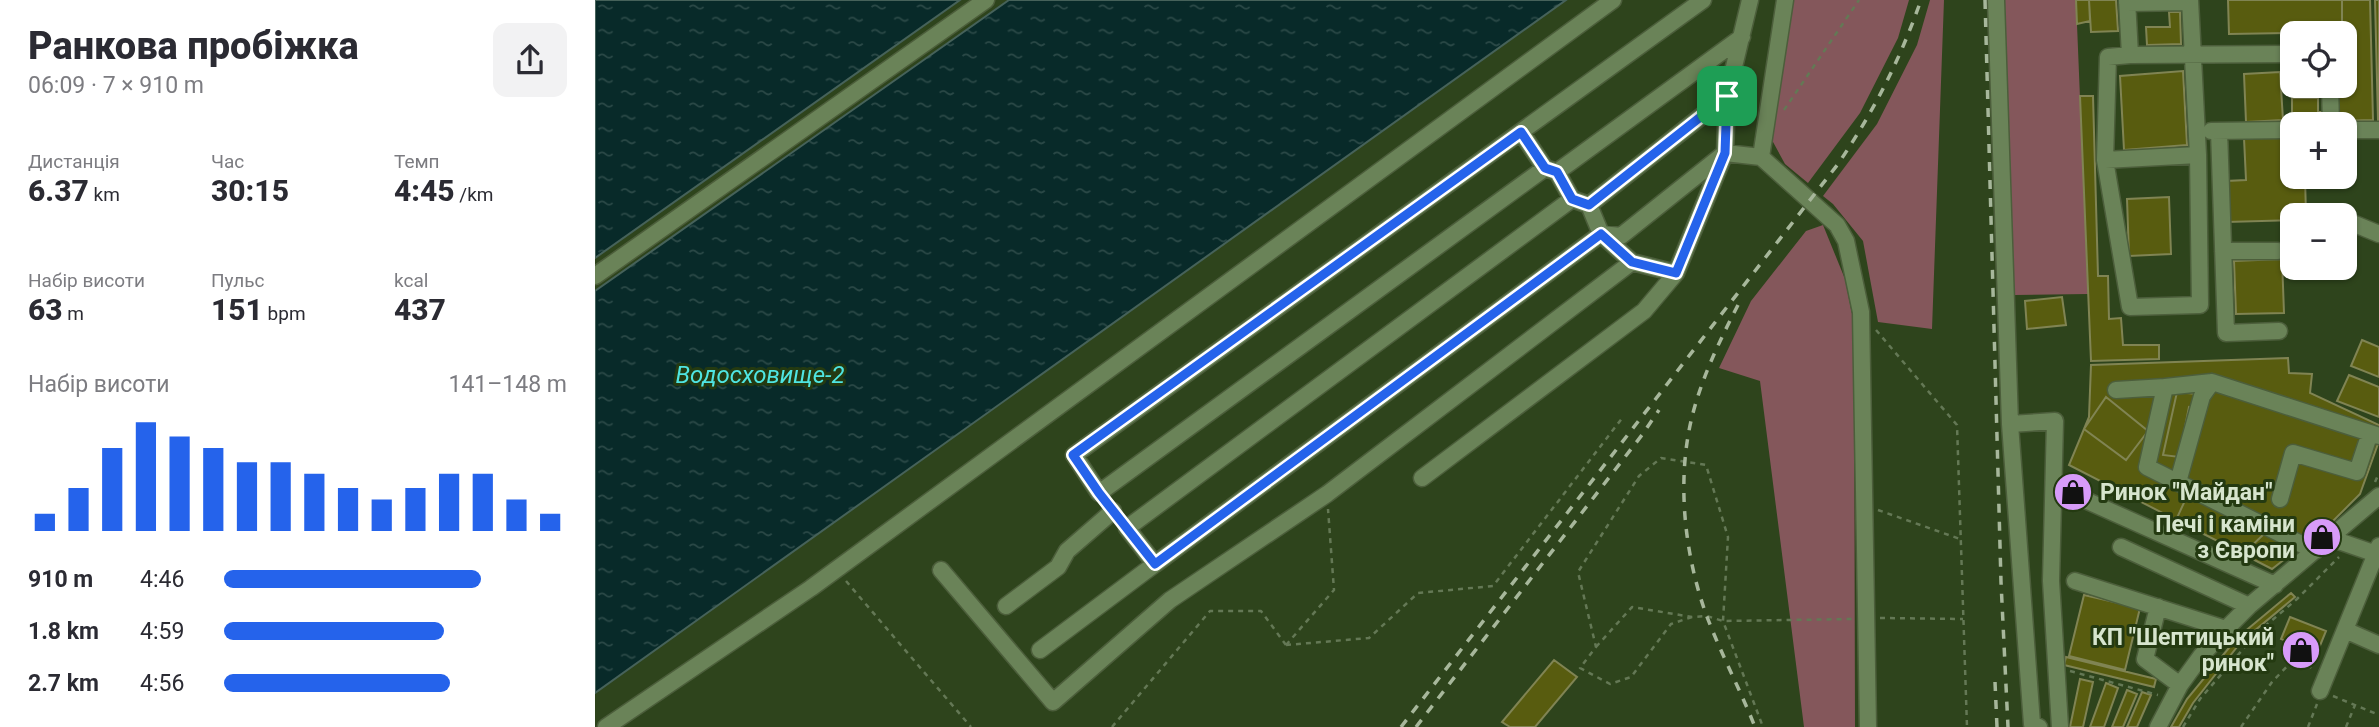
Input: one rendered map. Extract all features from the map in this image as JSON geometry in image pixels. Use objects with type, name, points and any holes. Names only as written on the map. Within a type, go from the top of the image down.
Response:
[{"type":"street","points":[[595,276],[986,0]]},
{"type":"street","points":[[606,727],[836,569],[1613,0]]},
{"type":"street","points":[[1155,564],[1073,455],[1703,0]]},
{"type":"street","points":[[1422,478],[1644,311],[1676,273],[1725,153],[1727,96],[1750,0]]},
{"type":"street","points":[[1761,157],[1785,0]]},
{"type":"street","points":[[1996,0],[2010,424],[2032,724],[2039,727]]},
{"type":"street","points":[[2130,55],[2127,2],[2190,1],[2198,131],[2200,305]]},
{"type":"street","points":[[1099,493],[1742,37]]},
{"type":"street","points":[[2225,305],[2130,307],[2105,160],[2108,57],[2280,54]]},
{"type":"street","points":[[1589,205],[1727,96]]},
{"type":"street","points":[[2198,131],[2280,130]]},
{"type":"street","points":[[2357,130],[2379,130]]},
{"type":"street","points":[[2219,131],[2226,333],[2279,331]]},
{"type":"street","points":[[1521,132],[1572,199],[1589,205],[1601,234],[1632,262],[1676,273]]},
{"type":"street","points":[[1040,650],[1601,234],[1621,236],[1725,153],[1761,157],[1837,225],[1846,241],[1861,312],[1868,727]]},
{"type":"street","points":[[2105,160],[2198,155]]},
{"type":"street","points":[[1127,528],[1572,199]]},
{"type":"street","points":[[2357,225],[2379,234]]},
{"type":"street","points":[[2224,251],[2278,251]]},
{"type":"street","points":[[941,570],[1053,702],[1170,600],[1327,494],[1632,262]]},
{"type":"street","points":[[2178,482],[2202,396],[2212,382]]},
{"type":"street","points":[[2116,390],[2212,382],[2374,435],[2357,472],[2293,453],[2280,499]]},
{"type":"street","points":[[2165,387],[2147,467],[2315,551]]},
{"type":"street","points":[[2010,424],[2056,421],[2051,581],[2060,727]]},
{"type":"street","points":[[2054,486],[2275,585]]},
{"type":"street","points":[[2158,727],[2180,685],[2201,656],[2226,629],[2249,606],[2379,496]]},
{"type":"street","points":[[1006,606],[1058,567],[1067,551],[1113,511]]},
{"type":"street","points":[[2319,691],[2378,552],[2330,538]]},
{"type":"street","points":[[2121,547],[2249,606]]},
{"type":"street","points":[[2075,580],[2226,629]]},
{"type":"street","points":[[2158,607],[2145,659],[2180,685]]},
{"type":"street","points":[[2345,630],[2379,645]]},
{"type":"path","points":[[1783,111],[1859,0]]},
{"type":"path","points":[[1861,312],[1957,425],[1966,727]]},
{"type":"path","points":[[1286,645],[1369,638],[1418,593],[1493,586],[1623,417]]},
{"type":"path","points":[[1596,647],[1578,572],[1639,475],[1661,458],[1706,465],[1728,537],[1723,621],[1763,727]]},
{"type":"path","points":[[1286,645],[1334,590],[1327,494]]},
{"type":"path","points":[[1865,505],[1961,539]]},
{"type":"path","points":[[2183,727],[2200,699],[2256,634],[2297,599],[2351,545]]},
{"type":"path","points":[[836,569],[971,727]]},
{"type":"path","points":[[1692,617],[1671,624],[1631,677],[1610,684],[1580,668],[1632,607],[1692,617],[1707,616],[1723,621],[1963,619]]},
{"type":"path","points":[[1112,727],[1210,611],[1261,611],[1286,645]]},
{"type":"path","points":[[2241,727],[2272,682],[2293,660],[2327,673]]},
{"type":"path","points":[[2056,670],[2072,671],[2162,695]]},
{"type":"path","points":[[2308,727],[2319,691],[2379,715]]},
{"type":"path","points":[[2346,727],[2355,705]]},
{"type":"shaded area","points":[[1790,0],[1909,0],[1898,38],[1860,113],[1808,183],[1785,164],[1767,131]]},
{"type":"shaded area","points":[[1930,0],[1944,0],[1932,329],[1878,322],[1863,241],[1833,204],[1823,196],[1877,124],[1917,45]]},
{"type":"shaded area","points":[[2003,0],[2076,0],[2088,294],[2014,295]]},
{"type":"shaded area","points":[[1823,225],[1845,279],[1854,324],[1855,727],[1804,727],[1760,381],[1719,368],[1751,301],[1806,231]]},
{"type":"water","points":[[595,0],[960,0],[595,258]]},
{"type":"water","name":"Водосховище-2","points":[[1009,0],[1566,0],[595,693],[595,291]]},
{"type":"building","points":[[2076,0],[2089,0],[2090,21],[2077,24]]},
{"type":"building","points":[[2089,0],[2116,0],[2118,31],[2091,32]]},
{"type":"building","points":[[2228,0],[2342,0],[2342,21],[2280,21],[2280,33],[2229,34]]},
{"type":"building","points":[[2342,0],[2370,0],[2373,120],[2357,120],[2357,112],[2336,112],[2335,98],[2357,98],[2357,21],[2342,21]]},
{"type":"building","points":[[2375,0],[2379,0],[2379,120],[2378,120]]},
{"type":"building","points":[[2169,12],[2180,12],[2181,44],[2147,45],[2146,27],[2170,27]]},
{"type":"building","points":[[2183,71],[2187,145],[2124,150],[2120,76]]},
{"type":"building","points":[[2280,72],[2282,112],[2280,112],[2280,120],[2246,122],[2244,74]]},
{"type":"building","points":[[2080,96],[2093,96],[2098,276],[2108,276],[2109,319],[2121,318],[2123,345],[2159,345],[2159,359],[2091,361]]},
{"type":"building","points":[[2292,98],[2318,98],[2318,112],[2292,112]]},
{"type":"building","points":[[2280,136],[2280,189],[2305,189],[2306,203],[2280,203],[2280,220],[2227,222],[2226,181],[2246,180],[2244,138]]},
{"type":"building","points":[[2169,197],[2171,254],[2129,256],[2127,199]]},
{"type":"building","points":[[2280,259],[2284,313],[2236,314],[2234,261]]},
{"type":"building","points":[[2062,297],[2066,325],[2027,329],[2025,301]]},
{"type":"building","points":[[2362,340],[2379,347],[2379,377],[2351,366]]},
{"type":"building","points":[[2288,358],[2289,373],[2312,374],[2310,393],[2379,425],[2379,441],[2360,494],[2331,523],[2272,569],[2069,465],[2089,417],[2091,365]]},
{"type":"building","points":[[2349,375],[2379,387],[2379,417],[2337,401]]},
{"type":"building","points":[[2177,392],[2197,394],[2195,409],[2189,407],[2179,457],[2163,455]]},
{"type":"building","points":[[2106,397],[2148,431],[2126,460],[2084,429]]},
{"type":"building","points":[[2188,494],[2265,533],[2243,554],[2176,520]]},
{"type":"building","points":[[2291,593],[2295,597],[2241,642],[2193,703],[2179,727],[2171,727],[2187,699],[2237,638]]},
{"type":"building","points":[[2084,595],[2140,608],[2125,670],[2069,656]]},
{"type":"building","points":[[2290,617],[2326,631],[2317,653],[2281,639]]},
{"type":"building","points":[[2066,657],[2156,679],[2154,687],[2064,665]]},
{"type":"building","points":[[1554,660],[1577,677],[1535,727],[1510,727],[1502,722]]},
{"type":"building","points":[[2080,679],[2093,682],[2083,727],[2070,727]]},
{"type":"building","points":[[2106,683],[2118,688],[2104,727],[2090,727]]},
{"type":"building","points":[[2127,690],[2137,694],[2123,727],[2112,727]]},
{"type":"building","points":[[2142,692],[2151,695],[2137,727],[2127,727]]},
{"type":"railway","points":[[1401,727],[1838,164],[1885,85],[1921,0]]},
{"type":"railway","points":[[1985,0],[2001,582],[2008,727]]},
{"type":"railway","points":[[1738,305],[1713,358],[1693,413],[1685,463],[1685,515],[1698,590],[1717,642],[1755,727]]},
{"type":"railway","points":[[1416,727],[1659,410]]},
{"type":"railway","points":[[1995,682],[1997,727]]},
{"type":"place","name":"Ринок \"Майдан\"","points":[[2073,492]]},
{"type":"place","name":"Печі і каміни з Європи","points":[[2322,537]]},
{"type":"place","name":"КП \"Шептицький ринок\"","points":[[2301,650]]},
{"type":"route","points":[[1727,96],[1725,153],[1676,273],[1632,262],[1601,234],[1155,564],[1073,455],[1521,132],[1545,168],[1557,172],[1572,199],[1589,205],[1727,96]]}]
